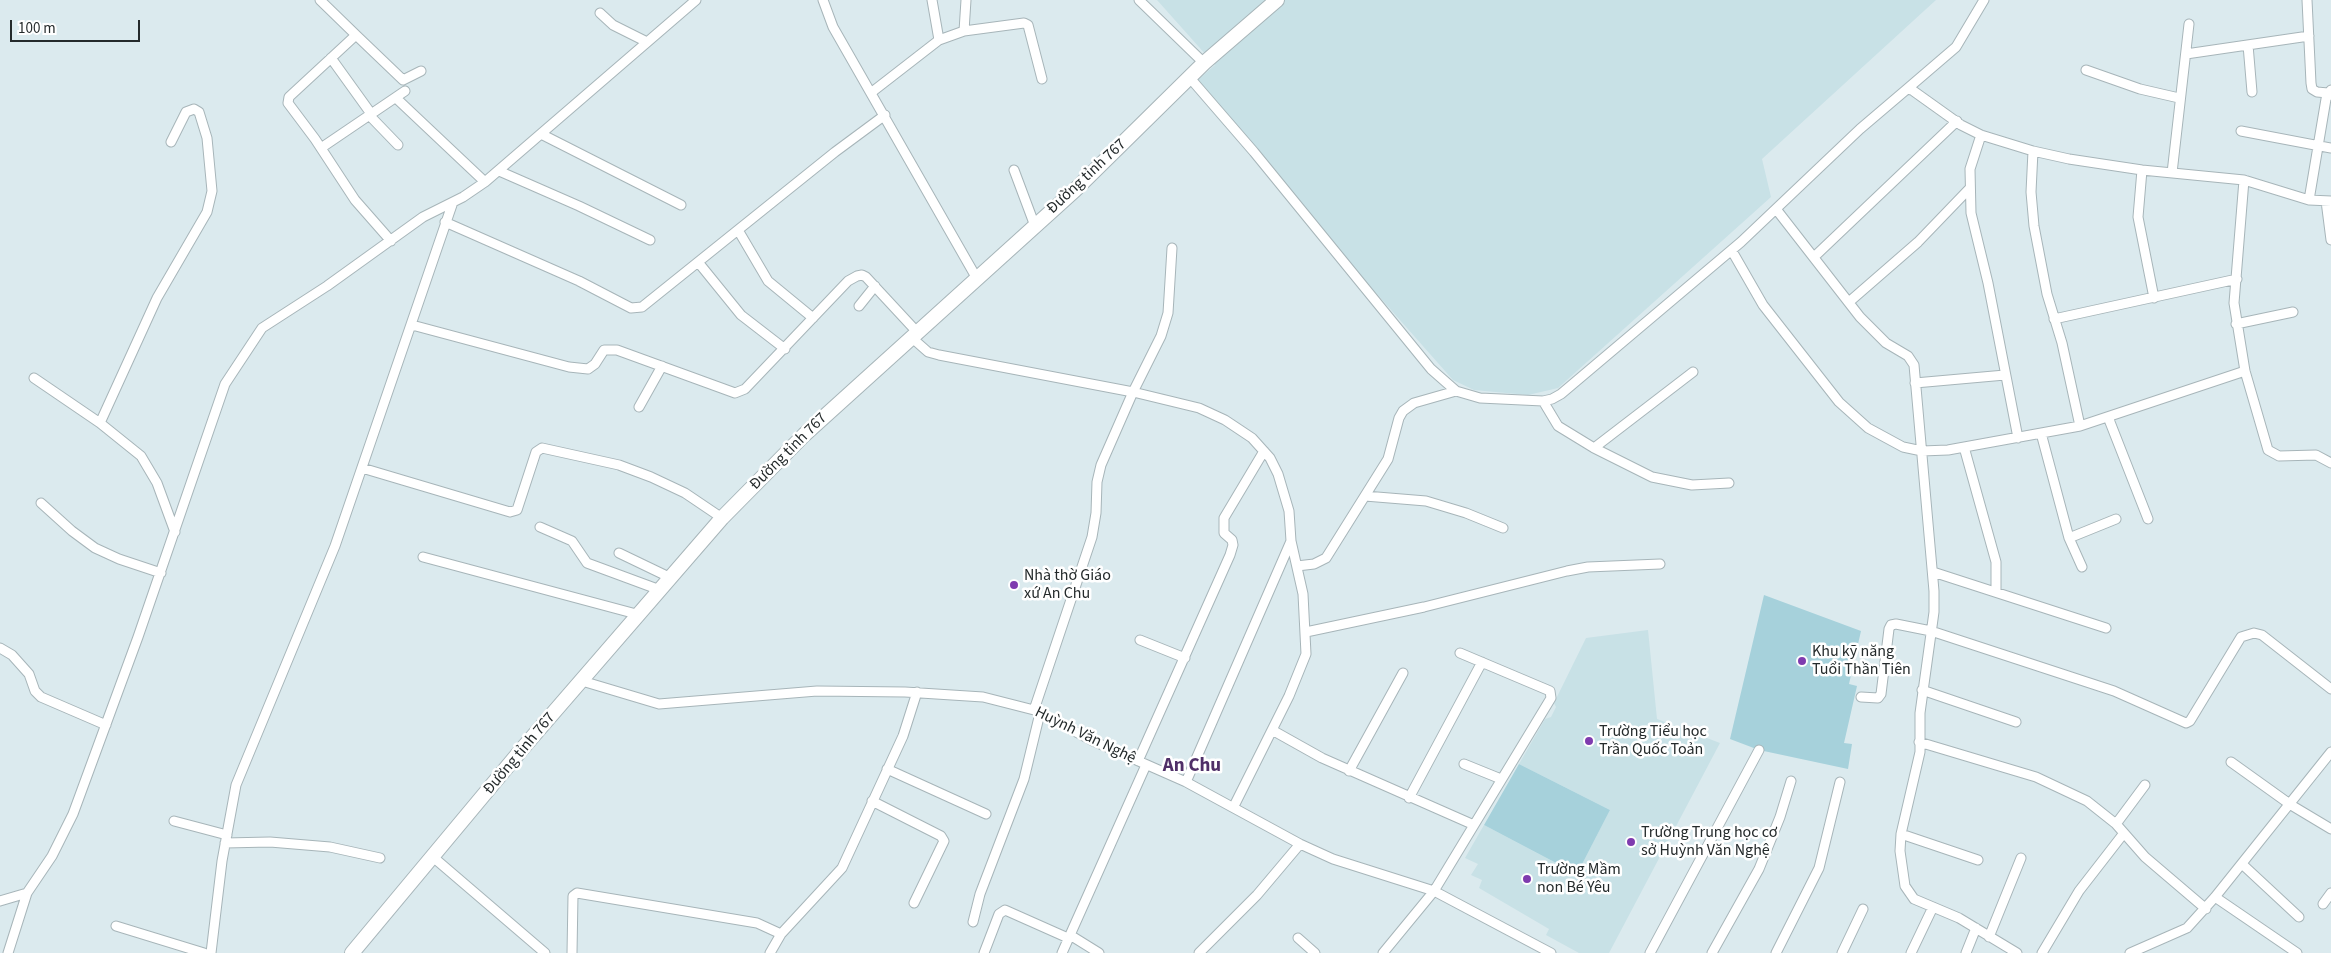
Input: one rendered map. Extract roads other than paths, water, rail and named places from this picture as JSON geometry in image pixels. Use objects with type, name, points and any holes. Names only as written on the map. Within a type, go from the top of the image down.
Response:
[{"type":"main road","name":"Đường tỉnh 767","points":[[352,953],[722,518],[804,435],[976,277],[1035,226],[1204,63],[1277,0]]},
{"type":"street","points":[[320,0],[403,80],[421,70]]},
{"type":"street","points":[[8,953],[27,894],[52,856],[73,814],[161,573],[225,384],[262,328],[391,241],[423,217],[454,202],[485,182],[696,0]]},
{"type":"street","points":[[823,0],[833,27],[872,92],[976,277]]},
{"type":"street","points":[[932,0],[939,40]]},
{"type":"street","points":[[964,31],[967,11],[966,0]]},
{"type":"street","points":[[1139,0],[1204,63]]},
{"type":"street","points":[[1190,78],[1254,152],[1431,369],[1456,391],[1480,398],[1542,401],[1552,399],[1561,394],[1732,251],[1860,129],[1956,47],[1984,0]]},
{"type":"street","points":[[2307,0],[2312,89],[2317,92],[2330,91],[2317,146],[2309,200]]},
{"type":"street","points":[[600,13],[614,25],[647,42]]},
{"type":"street","points":[[872,92],[939,40],[964,31],[1027,24],[1042,78]]},
{"type":"street","points":[[2172,173],[2179,98],[2189,24]]},
{"type":"street","points":[[356,35],[288,100],[355,200],[391,241]]},
{"type":"street","points":[[2186,54],[2309,36]]},
{"type":"street","points":[[2248,45],[2252,92]]},
{"type":"street","points":[[331,58],[371,115],[398,145]]},
{"type":"street","points":[[2086,70],[2140,89],[2179,98]]},
{"type":"street","points":[[1907,89],[1912,90],[1981,135],[2033,151],[2069,160],[2142,170],[2244,180],[2309,200],[2329,201],[2331,240]]},
{"type":"street","points":[[321,148],[405,91]]},
{"type":"street","points":[[396,98],[485,182]]},
{"type":"street","points":[[100,422],[157,298],[206,212],[212,191],[207,138],[199,112],[194,109],[186,112],[171,142]]},
{"type":"street","points":[[445,222],[579,282],[630,308],[642,307],[651,302],[738,230],[885,115]]},
{"type":"street","points":[[1814,257],[1957,121]]},
{"type":"street","points":[[2241,131],[2331,148]]},
{"type":"street","points":[[540,134],[681,205]]},
{"type":"street","points":[[1981,135],[1971,162],[1969,189],[1972,221],[1988,283],[2018,438]]},
{"type":"street","points":[[2033,151],[2031,192],[2034,226],[2047,294],[2080,426]]},
{"type":"street","points":[[1014,170],[1035,226]]},
{"type":"street","points":[[2142,170],[2138,217],[2154,298]]},
{"type":"street","points":[[499,171],[580,206],[650,240]]},
{"type":"street","points":[[2244,180],[2234,303],[2245,370],[2268,450],[2279,456],[2316,455],[2331,464]]},
{"type":"street","points":[[1849,302],[1918,242],[1969,189]]},
{"type":"street","points":[[211,953],[226,839],[236,785],[324,571],[412,325],[445,222],[454,202]]},
{"type":"street","points":[[1776,209],[1849,302],[1886,342],[1908,356],[1914,365],[1934,590],[1931,631],[1922,690],[1917,768],[1901,834],[1900,851],[1905,886],[1914,899],[1976,928],[2017,953]]},
{"type":"street","points":[[738,230],[768,281],[813,318]]},
{"type":"street","points":[[973,922],[980,894],[1024,779],[1037,712],[1092,537],[1096,513],[1097,482],[1101,465],[1133,392],[1161,336],[1168,313],[1172,248]]},
{"type":"street","points":[[1732,251],[1763,305],[1839,402],[1883,438],[1903,447],[1922,451],[1964,447],[2080,426],[2245,370]]},
{"type":"street","points":[[698,262],[740,315],[785,349]]},
{"type":"street","points":[[412,325],[569,366],[588,369],[595,364],[604,350],[610,350],[739,393],[785,349],[848,281],[862,275],[875,286],[928,352],[1133,392],[1199,408],[1225,420],[1252,438],[1264,451],[1278,474],[1289,511],[1291,540],[1303,594],[1306,632],[1304,661],[1234,806]]},
{"type":"street","points":[[2054,319],[2237,279]]},
{"type":"street","points":[[859,306],[875,286]]},
{"type":"street","points":[[2236,324],[2293,312]]},
{"type":"street","points":[[639,406],[662,366]]},
{"type":"street","points":[[1594,448],[1694,372]]},
{"type":"street","points":[[1915,383],[2006,375]]},
{"type":"street","points":[[34,378],[100,422],[141,456],[157,483],[175,532]]},
{"type":"street","points":[[1298,566],[1314,564],[1326,558],[1388,458],[1399,418],[1404,411],[1414,403],[1456,391]]},
{"type":"street","points":[[1542,401],[1558,426],[1594,448],[1656,478],[1692,485],[1729,483]]},
{"type":"street","points":[[2108,417],[2148,519]]},
{"type":"street","points":[[2041,433],[2069,538],[2082,567]]},
{"type":"street","points":[[1964,447],[1996,562],[1996,592]]},
{"type":"street","points":[[362,468],[510,512],[517,510],[536,452],[542,448],[619,465],[651,476],[685,493],[722,518]]},
{"type":"street","points":[[1062,953],[1233,546],[1232,540],[1224,533],[1224,518],[1264,451]]},
{"type":"street","points":[[1364,496],[1426,500],[1504,528]]},
{"type":"street","points":[[41,503],[72,531],[95,548],[119,559],[161,573]]},
{"type":"street","points":[[2069,538],[2116,519]]},
{"type":"street","points":[[540,527],[572,541],[587,563],[660,590]]},
{"type":"street","points":[[1186,782],[1291,540]]},
{"type":"street","points":[[619,553],[670,578]]},
{"type":"street","points":[[423,557],[640,615]]},
{"type":"street","points":[[1306,632],[1424,607],[1566,571],[1660,564]]},
{"type":"street","points":[[1933,572],[2106,628]]},
{"type":"street","points":[[1861,697],[1878,698],[1881,694],[1891,625],[1931,631],[2114,691],[2186,723],[2190,721],[2241,637],[2254,633],[2262,635],[2331,689]]},
{"type":"street","points":[[1140,640],[1185,658]]},
{"type":"street","points":[[0,648],[12,655],[29,674],[35,691],[41,697],[106,725]]},
{"type":"street","points":[[1383,953],[1434,891],[1551,694],[1550,691],[1460,653]]},
{"type":"street","points":[[1408,798],[1482,662]]},
{"type":"street","points":[[1349,771],[1403,673]]},
{"type":"street","name":"Huỳnh Văn Nghệ","points":[[582,681],[659,704],[817,691],[917,692],[983,697],[1037,712],[1234,806],[1300,844],[1333,859],[1434,891],[1551,953]]},
{"type":"street","points":[[1922,690],[2016,722]]},
{"type":"street","points":[[771,953],[781,934],[842,868],[903,736],[917,692]]},
{"type":"street","points":[[1272,730],[1349,771],[1474,825]]},
{"type":"street","points":[[1919,742],[2049,782],[2087,801],[2116,824],[2145,857],[2206,909]]},
{"type":"street","points":[[1650,953],[1759,750]]},
{"type":"street","points":[[2130,953],[2187,928],[2206,909],[2291,805],[2331,752]]},
{"type":"street","points":[[2231,762],[2291,805],[2331,829]]},
{"type":"street","points":[[1464,764],[1501,779]]},
{"type":"street","points":[[886,770],[986,814]]},
{"type":"street","points":[[1712,953],[1759,869],[1780,817],[1791,781]]},
{"type":"street","points":[[1776,953],[1819,868],[1840,782]]},
{"type":"street","points":[[2116,824],[2145,785]]},
{"type":"street","points":[[872,801],[941,836],[944,841],[914,903]]},
{"type":"street","points":[[174,821],[226,839],[330,847],[380,858]]},
{"type":"street","points":[[2042,953],[2079,891],[2124,833]]},
{"type":"street","points":[[1901,834],[1978,860]]},
{"type":"street","points":[[1199,953],[1257,895],[1300,844]]},
{"type":"street","points":[[434,857],[545,953]]},
{"type":"street","points":[[1989,937],[2021,858]]},
{"type":"street","points":[[2242,864],[2299,917]]},
{"type":"street","points":[[572,953],[573,896],[577,893],[758,923],[781,934]]},
{"type":"street","points":[[2323,904],[2331,893]]},
{"type":"street","points":[[0,901],[27,894]]},
{"type":"street","points":[[2215,897],[2297,953]]},
{"type":"street","points":[[1911,953],[1932,907]]},
{"type":"street","points":[[1842,953],[1863,908]]},
{"type":"street","points":[[984,953],[999,914],[1004,910],[1069,937],[1099,953]]},
{"type":"street","points":[[116,926],[204,953]]},
{"type":"street","points":[[1966,953],[1976,928]]},
{"type":"street","points":[[1298,938],[1315,953]]},
{"type":"place","name":"Nhà thờ Giáo xứ An Chu","points":[[1014,585]]},
{"type":"place","name":"Khu kỹ năng Tuổi Thần Tiên","points":[[1802,661]]},
{"type":"place","name":"Trường Tiểu học Trần Quốc Toản","points":[[1589,741]]},
{"type":"place","name":"Trường Trung học cơ sở Huỳnh Văn Nghệ","points":[[1631,842]]},
{"type":"place","name":"Trường Mầm non Bé Yêu","points":[[1527,879]]},
{"type":"district","name":"An Chu","points":[[1192,767]]}]
